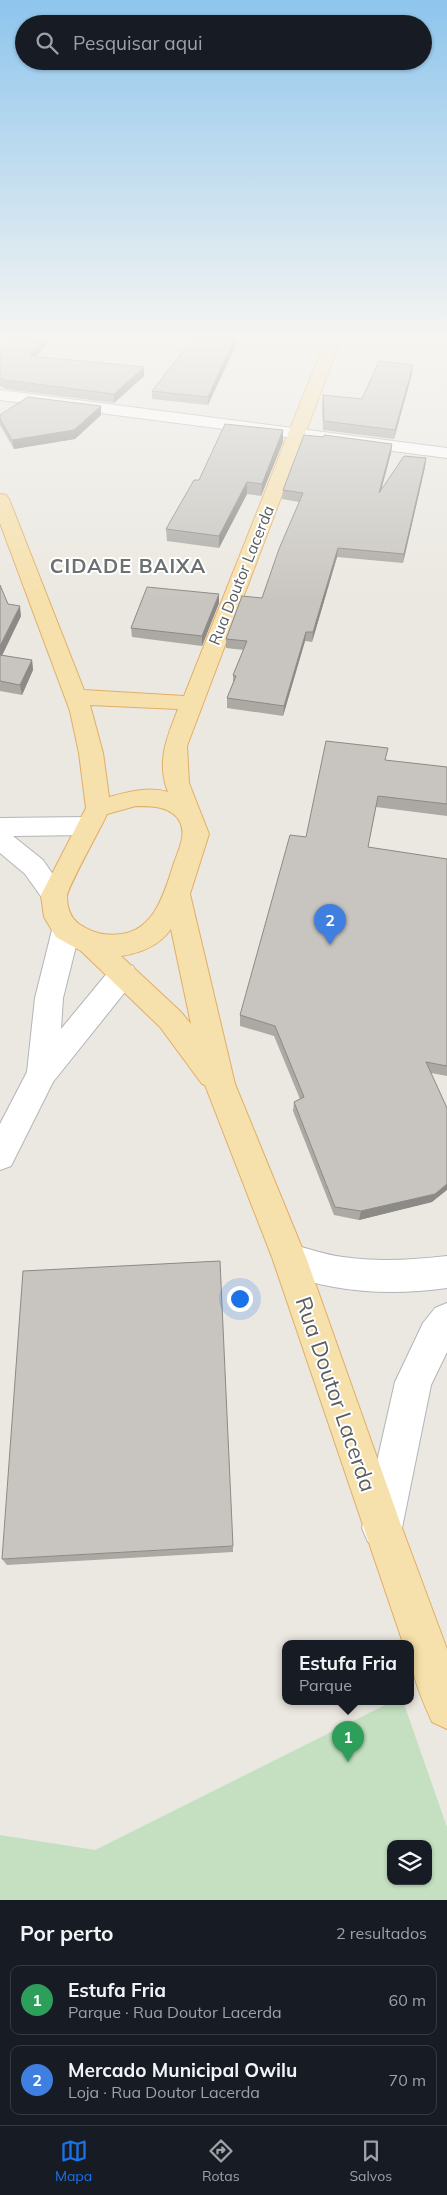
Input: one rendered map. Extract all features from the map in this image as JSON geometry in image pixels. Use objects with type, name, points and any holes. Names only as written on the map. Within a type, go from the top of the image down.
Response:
[{"type":"main road","name":"Rua Doutor Lacerda","points":[[91,944],[112,946],[135,943],[155,931],[177,894],[196,834],[177,783],[175,746],[301,425]]},
{"type":"main road","points":[[0,498],[75,697],[91,753],[93,817],[54,895],[57,917],[66,930]]},
{"type":"main road","points":[[75,697],[191,703]]},
{"type":"main road","points":[[93,817],[136,798],[161,798],[179,806],[191,817]]},
{"type":"main road","name":"Rua Doutor Lacerda","points":[[177,894],[201,1007],[220,1084],[290,1260],[382,1528],[447,1707]]},
{"type":"main road","name":"Rua Doutor Lacerda","points":[[66,930],[91,944],[170,1019],[220,1084]]},
{"type":"main road","points":[[123,974],[155,931]]},
{"type":"street","points":[[228,425],[447,453]]},
{"type":"street","points":[[0,826],[93,817]]},
{"type":"street","points":[[0,840],[34,867],[54,895]]},
{"type":"street","points":[[42,1073],[49,998],[66,930]]},
{"type":"street","points":[[0,1156],[42,1073],[123,974]]},
{"type":"street","points":[[290,1260],[341,1274],[422,1276],[447,1272]]},
{"type":"street","points":[[382,1528],[414,1382],[436,1336],[447,1320]]},
{"type":"green space","points":[[385,1705],[404,1705],[447,1827],[447,1900],[0,1900],[0,1835],[95,1850]]},
{"type":"building","points":[[3,425],[80,425],[74,430],[12,440]]},
{"type":"building","points":[[225,425],[283,430],[262,484],[247,482],[219,536],[166,529],[194,480],[199,480]]},
{"type":"building","points":[[353,425],[396,425],[395,430]]},
{"type":"building","points":[[304,435],[324,437],[324,435],[392,444],[379,493],[404,456],[426,458],[404,554],[338,548],[313,632],[306,632],[284,706],[227,698],[236,676],[233,675],[247,641],[226,639],[242,596],[262,598],[279,549],[303,493],[283,490]]},
{"type":"building","points":[[0,585],[8,604],[20,606],[0,646]]},
{"type":"building","points":[[147,587],[219,594],[202,636],[131,628]]},
{"type":"building","points":[[0,655],[32,660],[20,685],[0,681]]},
{"type":"building","points":[[326,741],[388,748],[385,760],[447,767],[447,804],[378,796],[368,847],[447,859],[447,1066],[426,1062],[447,1108],[447,1184],[435,1194],[361,1211],[335,1207],[294,1102],[304,1097],[275,1026],[240,1015],[290,835],[306,837]]},
{"type":"building","points":[[220,1261],[233,1546],[2,1559],[23,1271]]},
{"type":"place","name":"Mercado Municipal Owilu","points":[[330,945]]},
{"type":"place","name":"Estufa Fria","points":[[348,1762]]},
{"type":"district","name":"CIDADE BAIXA","points":[[128,565]]}]
